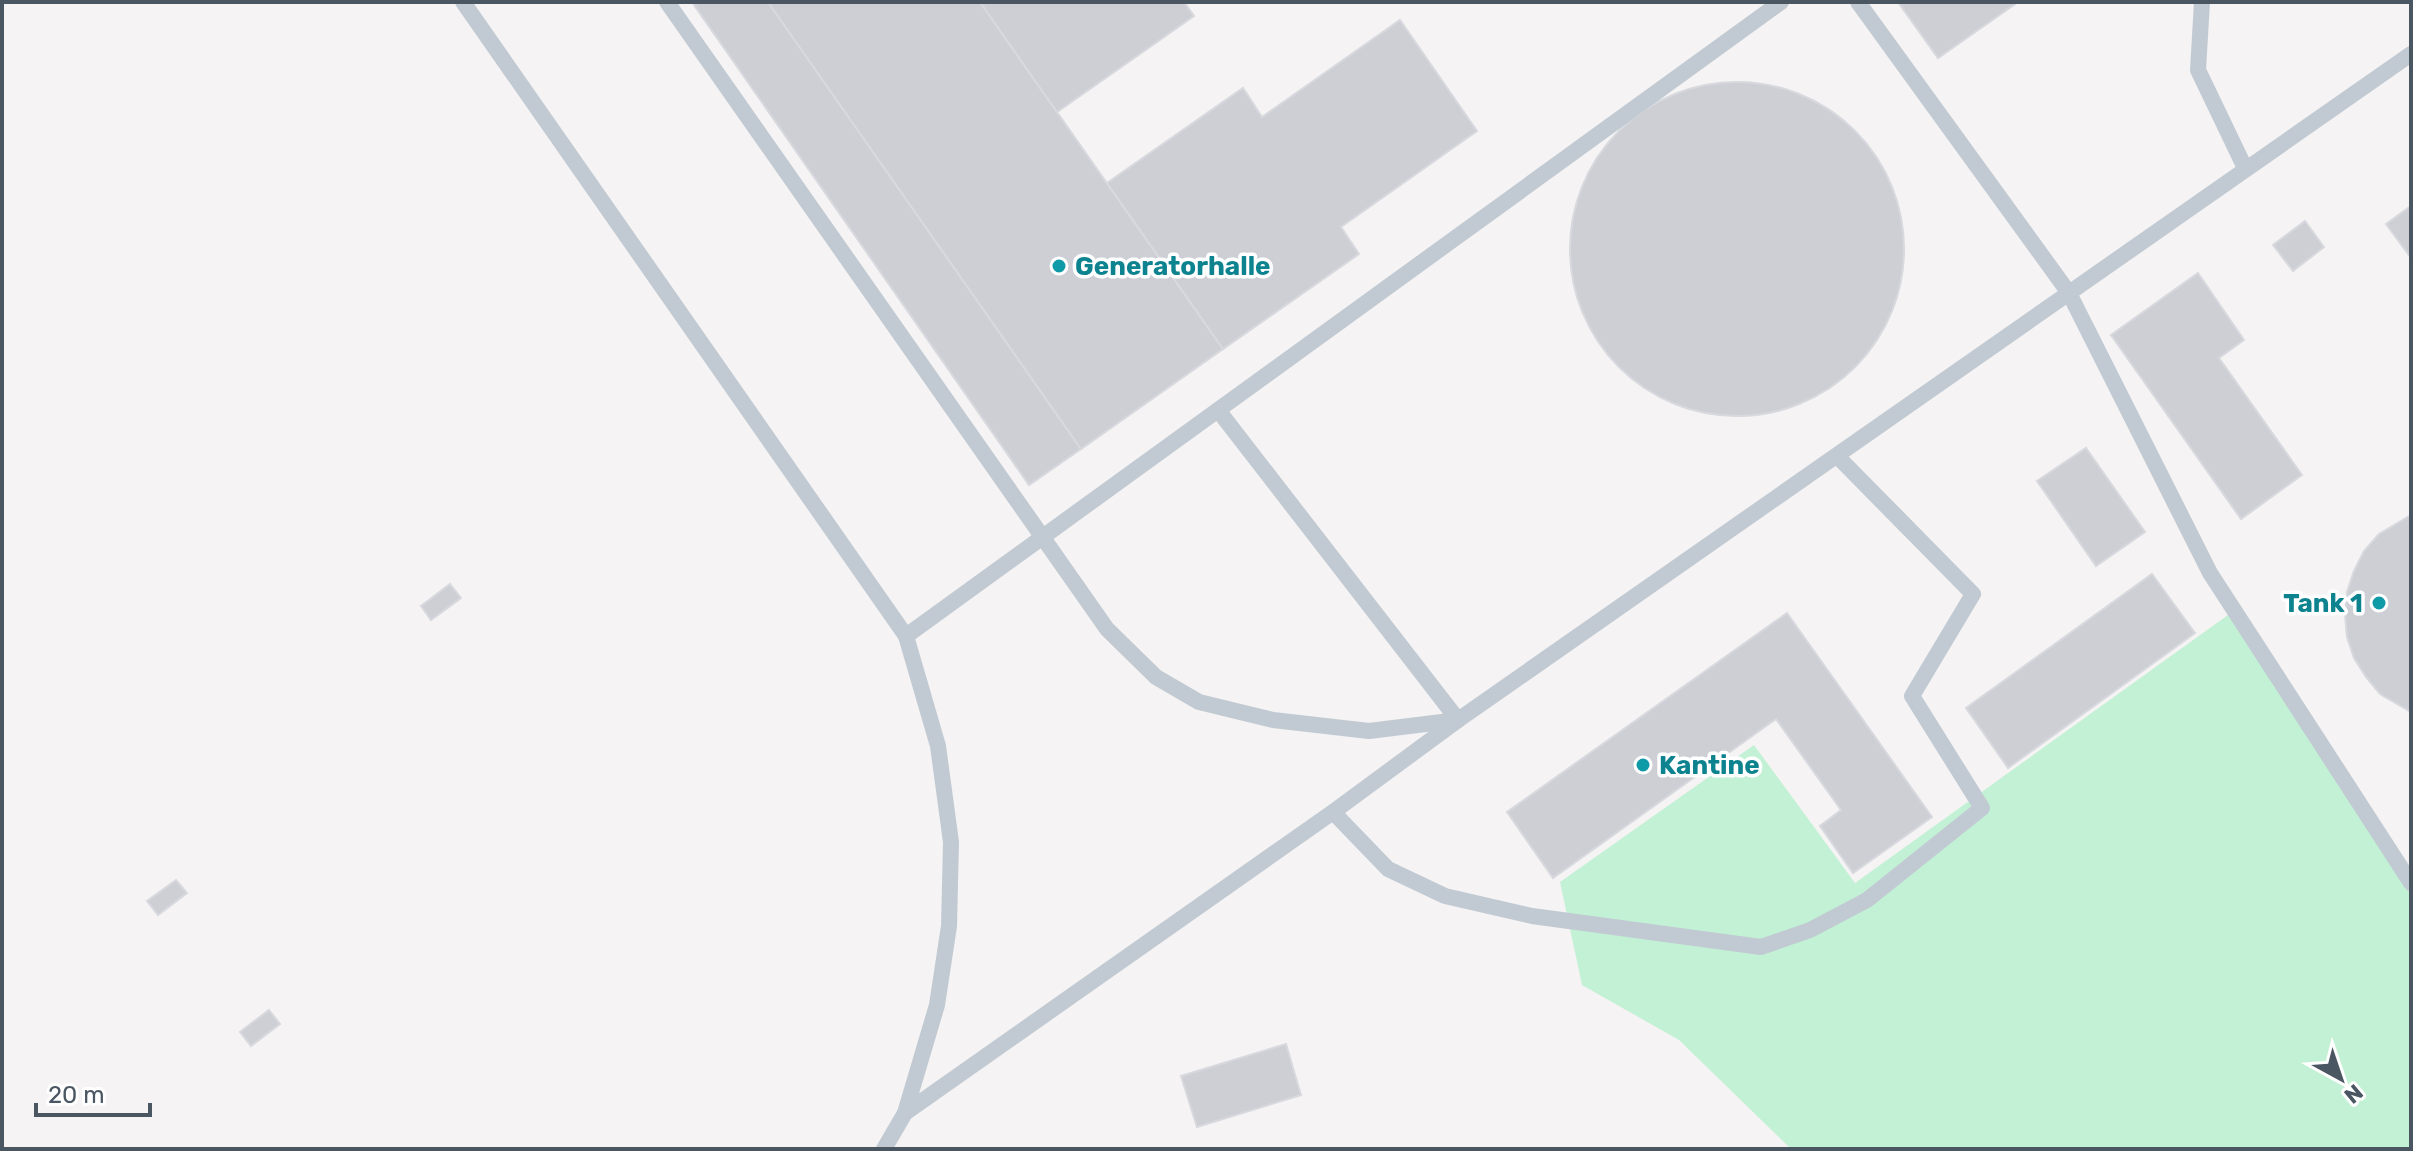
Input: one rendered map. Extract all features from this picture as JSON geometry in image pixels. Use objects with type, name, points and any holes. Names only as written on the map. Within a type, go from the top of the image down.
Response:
[{"type":"lane","points":[[463,2],[906,636],[938,746],[951,842],[949,926],[937,1005],[905,1113],[884,1149]]},
{"type":"lane","points":[[667,2],[1040,537],[1107,629],[1156,677],[1199,702],[1273,720],[1369,731],[1458,720]]},
{"type":"lane","points":[[906,636],[1781,2]]},
{"type":"lane","points":[[1858,2],[2069,293],[2210,573],[2411,883]]},
{"type":"lane","points":[[2202,2],[2198,70],[2245,168]]},
{"type":"lane","points":[[905,1113],[1333,812],[1458,720],[2411,54]]},
{"type":"lane","points":[[1218,410],[1458,720]]},
{"type":"lane","points":[[1333,812],[1388,869],[1445,896],[1532,916],[1761,947],[1810,930],[1867,900],[1982,808],[1912,696],[1973,594],[1838,457]]},
{"type":"green space","points":[[2228,615],[2411,894],[2411,1149],[1791,1149],[1679,1040],[1582,985],[1560,882],[1754,745],[1855,883]]},
{"type":"building","points":[[699,2],[768,2],[1081,449],[1029,485],[694,5]]},
{"type":"building","name":"Generatorhalle","points":[[768,2],[980,2],[1223,349],[1081,449]]},
{"type":"building","points":[[980,2],[1184,2],[1194,16],[1057,112]]},
{"type":"building","points":[[1898,2],[2018,2],[1938,58]]},
{"type":"building","points":[[1400,20],[1477,131],[1341,227],[1359,254],[1223,349],[1107,183],[1243,88],[1262,117]]},
{"type":"building","points":[[1737,82],[1770,85],[1801,95],[1830,110],[1855,131],[1876,156],[1891,185],[1901,216],[1904,249],[1901,282],[1891,313],[1876,342],[1855,367],[1830,388],[1801,403],[1770,413],[1737,416],[1704,413],[1673,403],[1644,388],[1619,367],[1598,342],[1583,313],[1573,282],[1570,249],[1573,216],[1583,185],[1598,156],[1619,131],[1644,110],[1673,95],[1704,85]]},
{"type":"building","points":[[2411,206],[2411,258],[2386,224]]},
{"type":"building","points":[[2305,221],[2324,247],[2293,271],[2273,245]]},
{"type":"building","points":[[2198,273],[2244,340],[2219,358],[2302,475],[2241,519],[2111,335]]},
{"type":"building","points":[[2086,448],[2145,532],[2096,566],[2037,481]]},
{"type":"building","name":"Tank 1","points":[[2411,515],[2411,712],[2380,694],[2366,677],[2354,658],[2347,637],[2345,614],[2347,592],[2364,551],[2379,534]]},
{"type":"building","points":[[2152,574],[2195,633],[2008,768],[1966,708]]},
{"type":"building","points":[[450,584],[461,598],[431,620],[421,606]]},
{"type":"building","name":"Kantine","points":[[1787,613],[1932,817],[1853,873],[1820,826],[1841,810],[1776,719],[1553,878],[1507,812]]},
{"type":"building","points":[[176,880],[187,893],[158,915],[147,901]]},
{"type":"building","points":[[269,1010],[280,1024],[251,1046],[240,1032]]},
{"type":"building","points":[[1286,1044],[1301,1095],[1197,1127],[1181,1076]]},
{"type":"place","name":"Generatorhalle","points":[[1059,266]]},
{"type":"place","name":"Tank 1","points":[[2379,603]]},
{"type":"place","name":"Kantine","points":[[1643,765]]}]
